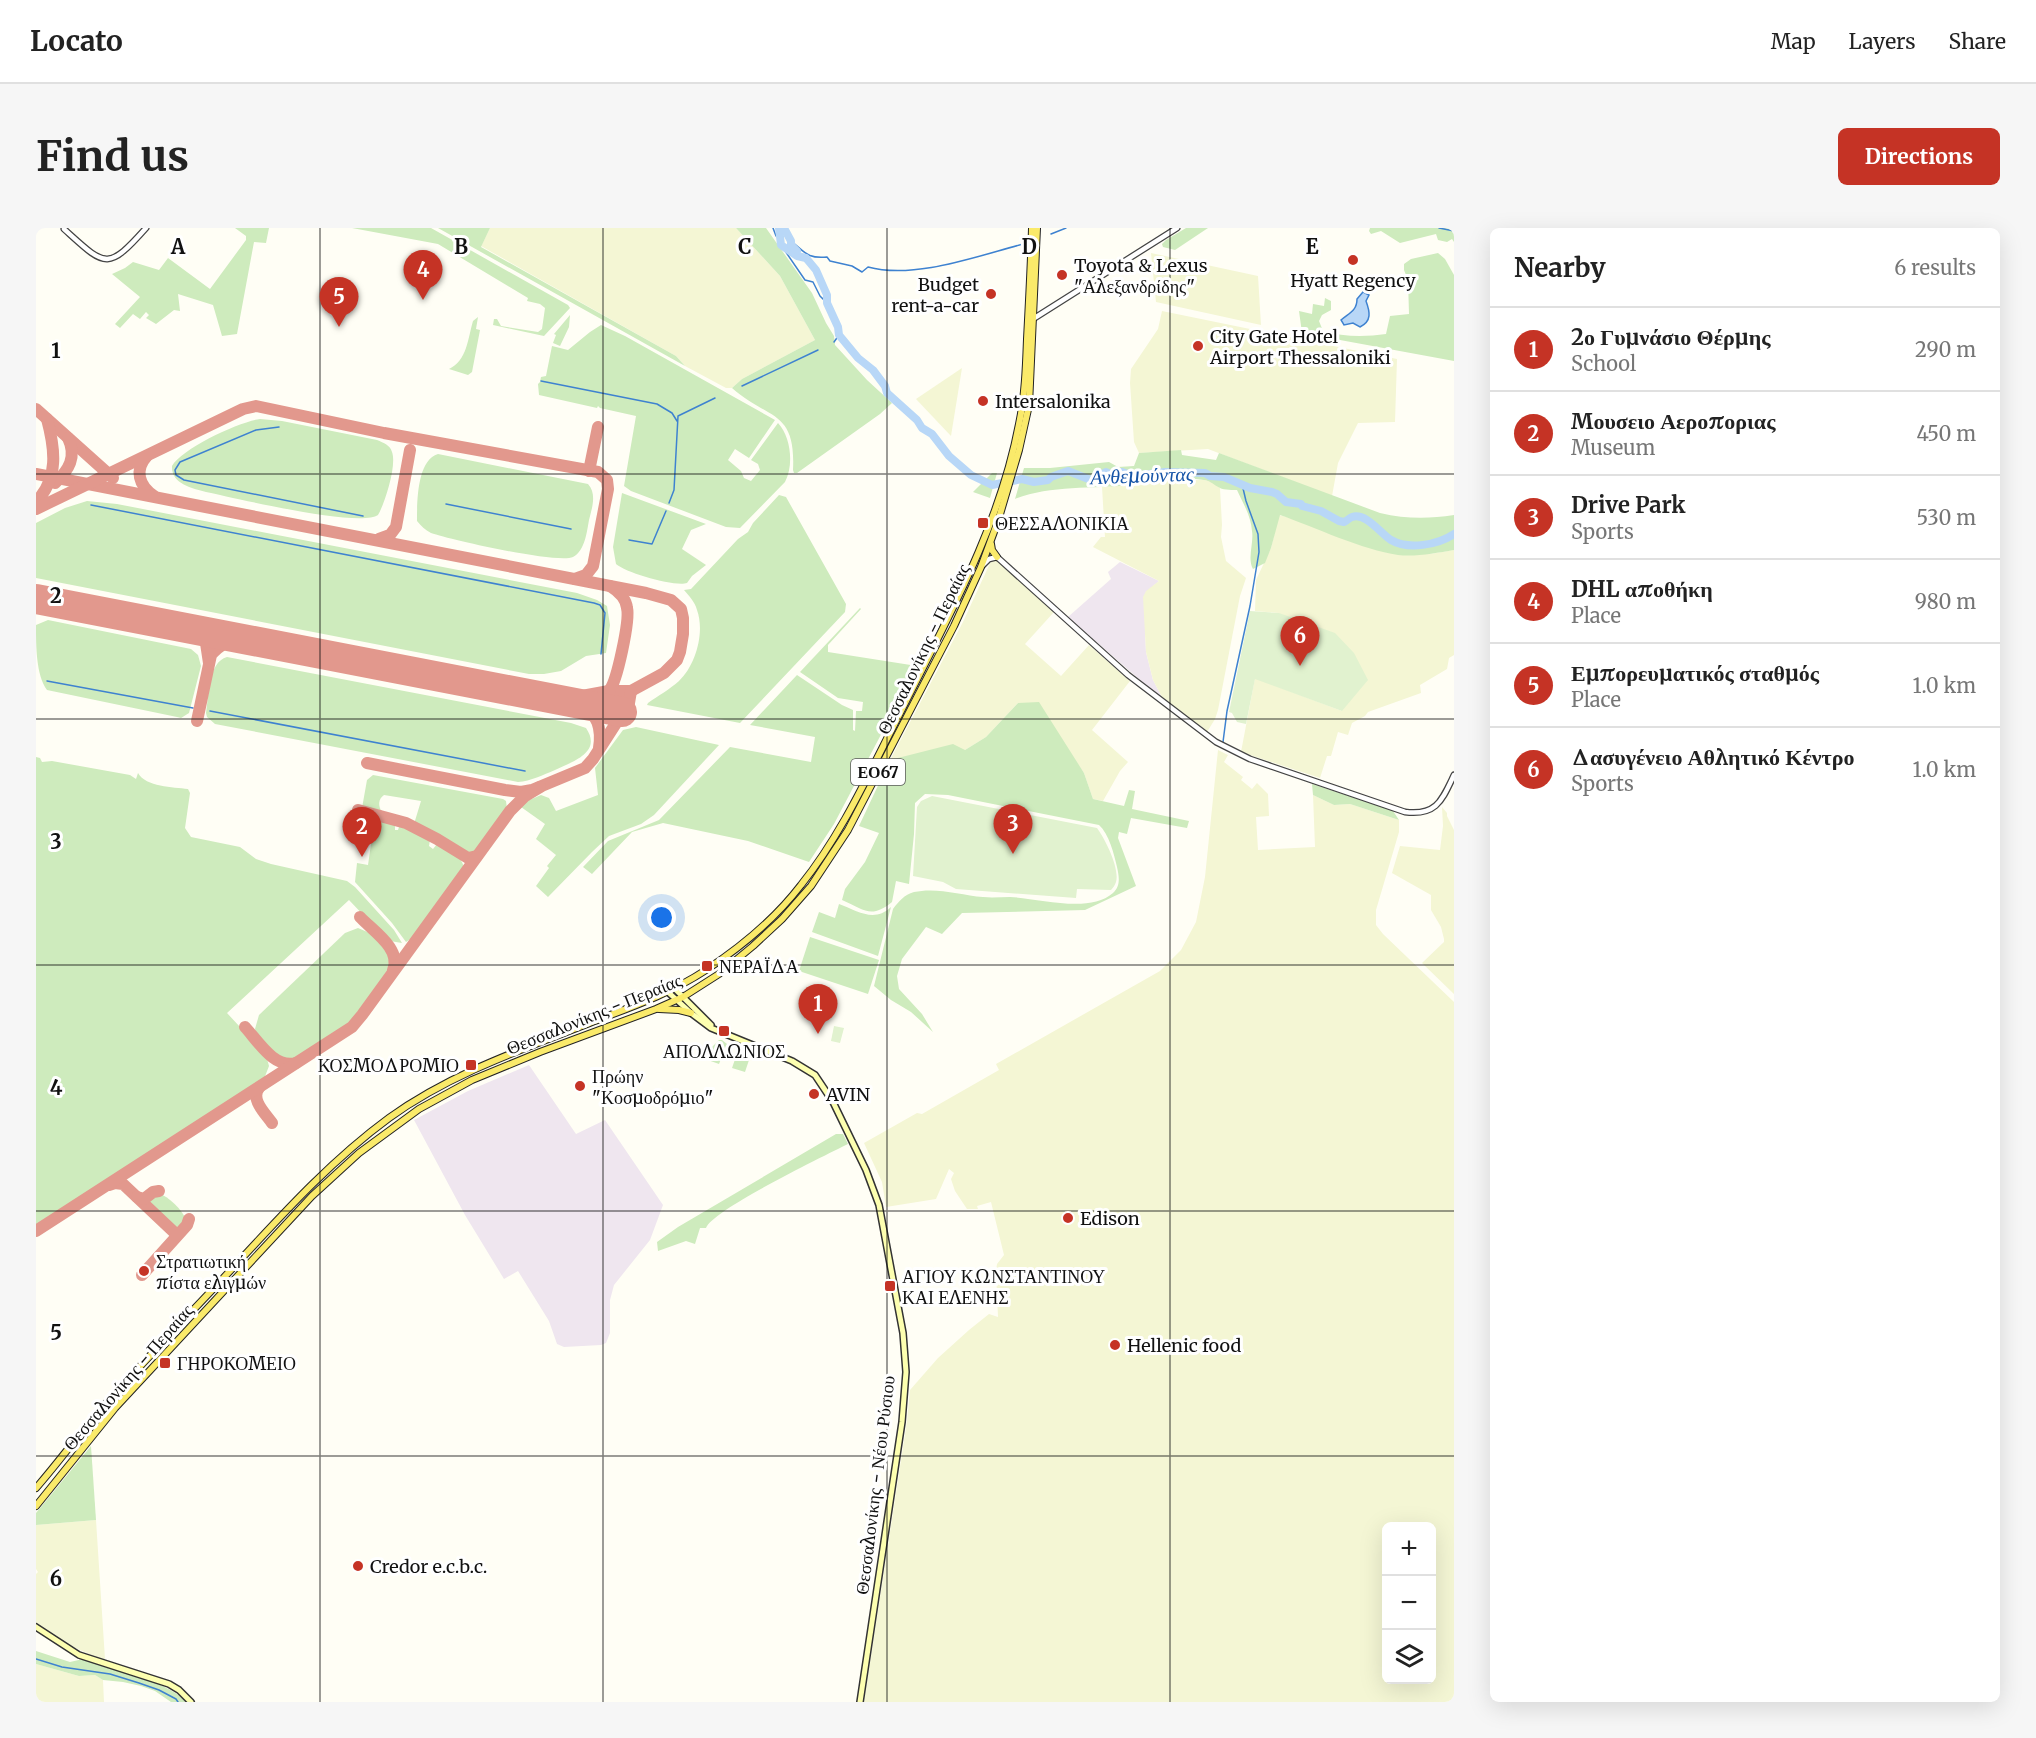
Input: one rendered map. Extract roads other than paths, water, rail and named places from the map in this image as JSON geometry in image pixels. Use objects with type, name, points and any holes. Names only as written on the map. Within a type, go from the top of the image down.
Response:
[{"type":"main road","name":"Θεσσαλονίκης - Περαίας","points":[[36,1506],[115,1408],[312,1196],[359,1153],[411,1114],[460,1086],[525,1058],[680,998],[719,974],[753,946],[782,919],[818,877],[857,813],[954,626],[990,543],[1011,472],[1022,412],[1037,247],[1035,230]]},
{"type":"main road","name":"Θεσσαλονίκης - Περαίας","points":[[1031,321],[1031,253],[1035,230]]},
{"type":"main road","name":"Θεσσαλονίκης - Περαίας","points":[[36,1488],[103,1407],[293,1203],[361,1139],[406,1106],[458,1077],[671,990],[723,958],[758,931],[798,889],[821,858],[847,816],[950,617],[1003,496]]},
{"type":"main road","points":[[990,543],[997,557]]},
{"type":"main road","name":"Θεσσαλονίκης - Νέου Ρύσιου","points":[[671,990],[717,1030]]},
{"type":"main road","name":"Θεσσαλονίκης - Νέου Ρύσιου","points":[[680,998],[691,1013],[717,1030],[804,1068],[817,1078],[832,1100],[870,1179],[882,1217],[903,1333],[906,1372],[902,1422],[860,1702]]},
{"type":"main road","points":[[656,1009],[691,1013]]},
{"type":"main road","points":[[36,1627],[74,1653],[169,1684],[191,1702]]},
{"type":"street","points":[[64,229],[92,254],[104,259],[120,256],[146,228]]},
{"type":"street","points":[[1031,321],[1177,228]]},
{"type":"street","points":[[981,567],[989,559],[997,557],[1128,675],[1202,733],[1236,753],[1413,813],[1428,812],[1435,807],[1454,774]]},
{"type":"water","points":[[1363,292],[1369,295],[1366,301],[1369,312],[1367,322],[1360,327],[1353,323],[1344,325],[1341,320],[1354,309],[1357,299]]},
{"type":"waterway","name":"Ανθεμούντας","points":[[773,228],[780,239]]},
{"type":"waterway","name":"Ανθεμούντας","points":[[779,228],[781,245],[797,256],[806,258],[816,270],[827,295],[827,303],[838,327],[839,335],[858,358],[873,370],[885,386],[887,393],[917,420],[922,428],[932,434],[949,456],[971,475],[992,485],[1022,479],[1034,482],[1048,480],[1068,471],[1091,480],[1106,472],[1110,474],[1122,472],[1133,476],[1165,472],[1205,473],[1210,476],[1224,477],[1250,488],[1272,492],[1286,502],[1321,511],[1339,521],[1344,522],[1357,516],[1363,518],[1391,540],[1406,545],[1432,543],[1454,534]]},
{"type":"waterway","name":"Ανθεμούντας","points":[[784,228],[791,245],[797,251]]},
{"type":"waterway","points":[[1051,234],[1066,228]]},
{"type":"waterway","points":[[1439,228],[1454,231]]},
{"type":"waterway","points":[[791,241],[811,256],[827,257],[830,261],[852,266],[862,272],[868,267],[886,270],[927,268],[1027,243]]},
{"type":"waterway","name":"Ανθεμούντας","points":[[781,245],[805,280],[813,282],[820,296],[827,303]]},
{"type":"waterway","points":[[834,342],[839,335]]},
{"type":"waterway","points":[[742,386],[818,350]]},
{"type":"waterway","points":[[541,381],[657,404],[672,413],[677,421]]},
{"type":"waterway","points":[[669,503],[674,490],[678,416],[715,398]]},
{"type":"waterway","points":[[279,427],[256,430],[180,462],[175,470],[176,475],[184,480],[363,516]]},
{"type":"waterway","points":[[1223,742],[1227,711],[1250,606],[1259,552],[1258,534],[1242,484]]},
{"type":"waterway","points":[[446,504],[571,529]]},
{"type":"waterway","points":[[91,505],[594,603],[600,605],[605,613],[601,654]]},
{"type":"waterway","points":[[629,540],[652,544],[666,511]]},
{"type":"waterway","points":[[47,681],[193,708]]},
{"type":"waterway","points":[[210,711],[525,771]]},
{"type":"waterway","points":[[36,1659],[62,1667],[110,1674],[159,1690],[178,1702]]},
{"type":"place","name":"Hyatt Regency","points":[[1353,260]]},
{"type":"place","name":"Toyota & Lexus \"Αλεξανδρίδης\"","points":[[1062,275]]},
{"type":"place","name":"Budget rent-a-car","points":[[991,294]]},
{"type":"place","name":"DHL αποθήκη","points":[[423,300]]},
{"type":"place","name":"Εμπορευματικός σταθμός","points":[[339,327]]},
{"type":"place","name":"City Gate Hotel Airport Thessaloniki","points":[[1198,346]]},
{"type":"place","name":"Intersalonika","points":[[983,401]]},
{"type":"place","name":"ΘΕΣΣΑΛΟΝΙΚΙΑ","points":[[983,523]]},
{"type":"place","name":"Δασυγένειο Αθλητικό Κέντρο","points":[[1300,666]]},
{"type":"place","name":"Drive Park","points":[[1013,854]]},
{"type":"place","name":"Μουσειο Αεροποριας","points":[[362,857]]},
{"type":"place","name":"ΝΕΡΑΪΔΑ","points":[[707,966]]},
{"type":"place","name":"ΑΠΟΛΛΩΝΙΟΣ","points":[[724,1031]]},
{"type":"place","name":"2ο Γυμνάσιο Θέρμης","points":[[818,1034]]},
{"type":"place","name":"ΚΟΣΜΟΔΡΟΜΙΟ","points":[[471,1065]]},
{"type":"place","name":"Πρώην \"Κοσμοδρόμιο\"","points":[[580,1086]]},
{"type":"place","name":"AVIN","points":[[814,1094]]},
{"type":"place","name":"Edison","points":[[1068,1218]]},
{"type":"place","name":"Στρατιωτική πίστα ελιγμών","points":[[144,1271]]},
{"type":"place","name":"ΑΓΙΟΥ ΚΩΝΣΤΑΝΤΙΝΟΥ ΚΑΙ ΕΛΕΝΗΣ","points":[[890,1286]]},
{"type":"place","name":"Hellenic food","points":[[1115,1345]]},
{"type":"place","name":"ΓΗΡΟΚΟΜΕΙΟ","points":[[165,1363]]},
{"type":"place","name":"Credor e.c.b.c.","points":[[358,1566]]}]
